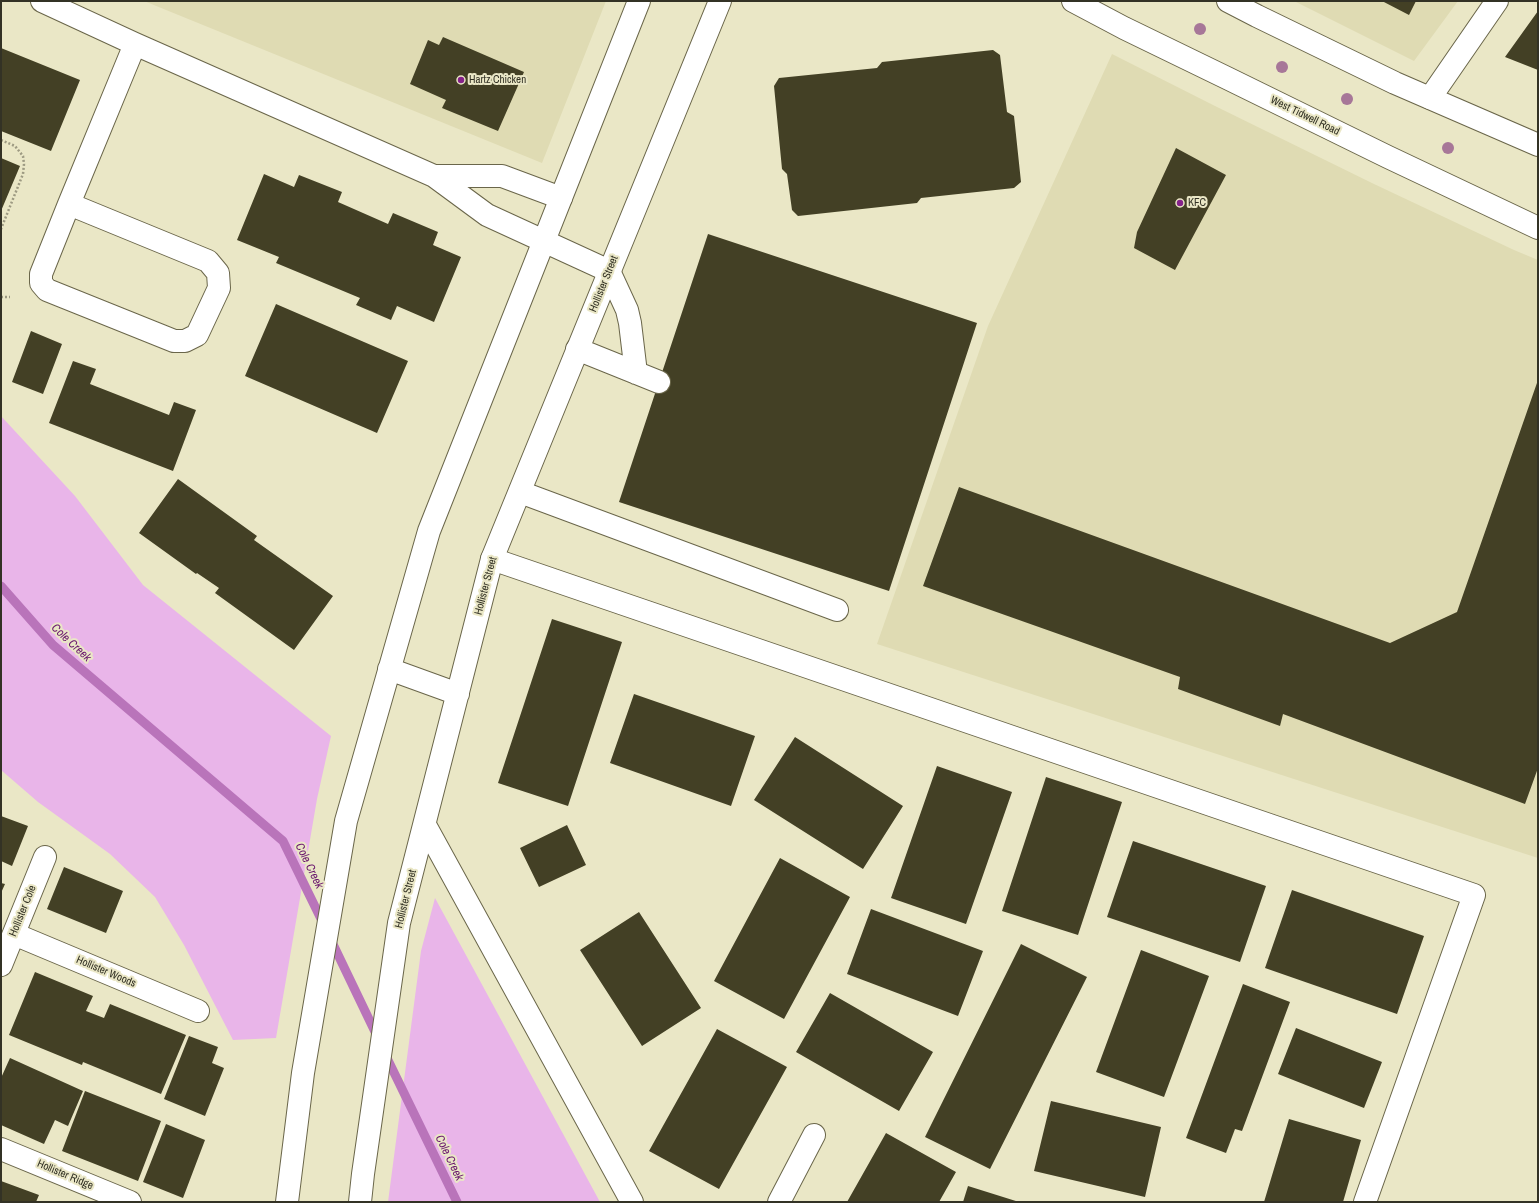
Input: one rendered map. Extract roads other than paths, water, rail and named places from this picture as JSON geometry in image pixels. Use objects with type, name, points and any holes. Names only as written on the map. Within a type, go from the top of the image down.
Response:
[{"type":"main road","points":[[42,1],[135,44],[434,176],[488,215],[609,271],[627,310],[636,373]]},
{"type":"main road","points":[[287,1202],[303,1073],[346,821],[429,531],[640,1]]},
{"type":"main road","name":"Hollister Street","points":[[360,1202],[399,923],[492,559],[720,1]]},
{"type":"main road","name":"West Tidwell Road","points":[[1074,1],[1124,28],[1538,228]]},
{"type":"main road","points":[[1228,1],[1388,80],[1538,145]]},
{"type":"main road","points":[[1430,98],[1497,1]]},
{"type":"main road","points":[[70,204],[208,261],[218,273],[220,288],[197,335],[185,341],[174,341],[47,290],[41,283],[41,274],[135,44]]},
{"type":"main road","points":[[434,176],[502,176],[561,198]]},
{"type":"main road","points":[[577,349],[659,382]]},
{"type":"main road","points":[[520,492],[838,610]]},
{"type":"main road","points":[[492,559],[1474,895],[1365,1202]]},
{"type":"main road","points":[[389,669],[458,694]]},
{"type":"main road","points":[[425,825],[632,1202]]},
{"type":"main road","name":"Hollister Cole","points":[[1,965],[45,857]]},
{"type":"main road","name":"Hollister Woods","points":[[14,934],[198,1011]]},
{"type":"main road","points":[[779,1202],[814,1135]]},
{"type":"main road","name":"Hollister Ridge","points":[[1,1149],[130,1202]]},
{"type":"waterway","name":"Cole Creek","points":[[1,586],[53,645],[283,841],[324,925]]},
{"type":"waterway","name":"Cole Creek","points":[[330,938],[378,1038]]},
{"type":"waterway","name":"Cole Creek","points":[[385,1054],[457,1202]]},
{"type":"place","name":"Hartz Chicken","points":[[461,80]]},
{"type":"place","name":"KFC","points":[[1180,203]]}]
